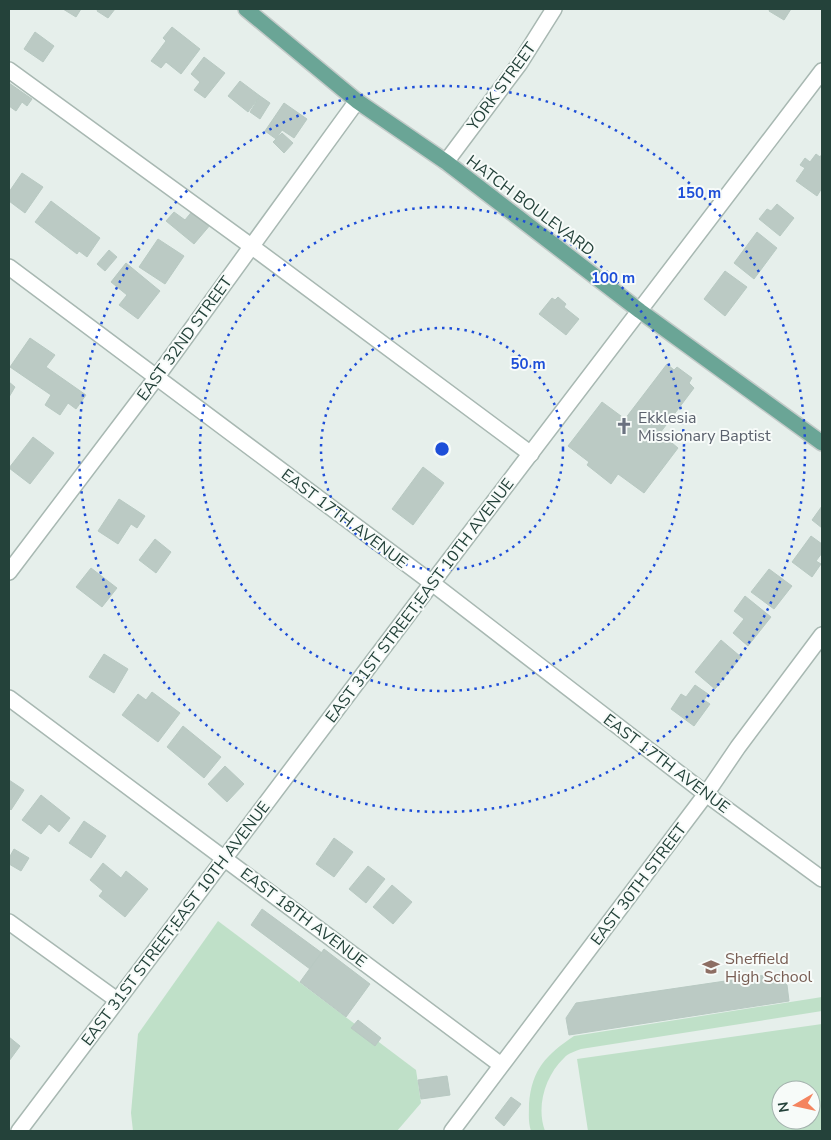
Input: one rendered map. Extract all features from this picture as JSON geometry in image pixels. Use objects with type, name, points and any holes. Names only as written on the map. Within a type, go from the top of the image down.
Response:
[{"type":"main road","name":"HATCH BOULEVARD","points":[[246,9],[357,101],[446,162],[640,311],[822,443]]},
{"type":"street","name":"YORK STREET","points":[[446,162],[520,63],[554,9]]},
{"type":"street","points":[[9,70],[251,246],[531,454]]},
{"type":"street","name":"EAST 31ST STREET;EAST 10TH AVENUE","points":[[19,1131],[432,582],[822,71]]},
{"type":"street","name":"EAST 32ND STREET","points":[[9,572],[156,378],[357,101]]},
{"type":"street","name":"EAST 17TH AVENUE","points":[[9,268],[432,582],[706,794],[822,879]]},
{"type":"street","name":"EAST 30TH STREET","points":[[452,1131],[706,794],[822,635]]},
{"type":"street","name":"EAST 18TH AVENUE","points":[[9,698],[501,1064]]},
{"type":"street","points":[[9,922],[117,1000]]},
{"type":"green space","points":[[218,921],[416,1070],[421,1103],[397,1131],[133,1131],[131,1113],[138,1034]]},
{"type":"green space","points":[[822,997],[822,1011],[581,1049],[572,1052],[557,1065],[547,1083],[542,1102],[542,1122],[545,1131],[531,1131],[529,1104],[533,1081],[537,1072],[548,1057],[574,1036]]},
{"type":"green space","points":[[822,1024],[822,1131],[588,1131],[577,1059]]},
{"type":"building","points":[[63,9],[81,9],[76,17]]},
{"type":"building","points":[[98,9],[115,9],[108,18],[97,11]]},
{"type":"building","points":[[770,9],[791,9],[784,20],[769,11]]},
{"type":"building","points":[[172,27],[200,49],[181,74],[166,62],[161,68],[151,61],[166,41],[163,38]]},
{"type":"building","points":[[35,32],[54,46],[43,62],[24,49]]},
{"type":"building","points":[[204,57],[225,73],[205,98],[194,90],[200,82],[191,74]]},
{"type":"building","points":[[240,81],[260,96],[248,112],[228,96]]},
{"type":"building","points":[[9,83],[32,99],[27,106],[22,102],[16,111],[9,106]]},
{"type":"building","points":[[260,96],[270,103],[260,119],[250,112]]},
{"type":"building","points":[[284,103],[307,119],[294,138],[282,130],[276,139],[265,131]]},
{"type":"building","points":[[282,133],[293,143],[284,153],[273,142]]},
{"type":"building","points":[[816,154],[820,157],[822,154],[822,188],[817,196],[796,181],[805,168],[800,165],[805,158],[810,162]]},
{"type":"building","points":[[22,173],[43,187],[25,213],[9,201],[9,192]]},
{"type":"building","points":[[51,201],[100,238],[87,257],[79,251],[77,254],[35,222]]},
{"type":"building","points":[[777,204],[794,218],[780,236],[759,219],[767,209],[771,211]]},
{"type":"building","points":[[194,209],[211,224],[194,244],[166,221],[174,212],[185,220]]},
{"type":"building","points":[[757,232],[777,248],[754,279],[734,263]]},
{"type":"building","points":[[158,239],[184,256],[165,284],[139,267]]},
{"type":"building","points":[[109,250],[117,257],[105,271],[97,264]]},
{"type":"building","points":[[126,263],[160,291],[138,319],[119,305],[127,295],[111,282]]},
{"type":"building","points":[[725,271],[747,287],[725,316],[704,299]]},
{"type":"building","points":[[558,297],[566,304],[564,307],[579,319],[566,335],[539,314],[552,298],[555,300]]},
{"type":"building","points":[[30,338],[55,355],[46,367],[86,395],[76,409],[68,403],[60,415],[45,405],[51,395],[10,367]]},
{"type":"building","name":"Ekklesia Missionary Baptist","points":[[667,364],[674,370],[677,367],[692,378],[689,383],[694,388],[660,433],[678,448],[644,493],[618,474],[611,484],[587,465],[589,462],[568,446],[602,402],[625,419]]},
{"type":"building","points":[[9,382],[15,387],[9,397]]},
{"type":"building","points":[[33,437],[54,453],[30,484],[9,468]]},
{"type":"building","points":[[423,467],[444,483],[413,525],[392,509]]},
{"type":"building","points":[[119,499],[145,516],[137,528],[131,524],[118,544],[98,531]]},
{"type":"building","points":[[822,506],[822,528],[812,520]]},
{"type":"building","points":[[811,536],[822,544],[822,553],[816,561],[821,564],[812,577],[792,562]]},
{"type":"building","points":[[155,539],[171,552],[156,573],[139,560]]},
{"type":"building","points":[[91,568],[117,588],[102,607],[76,587]]},
{"type":"building","points":[[769,569],[792,586],[774,609],[751,592]]},
{"type":"building","points":[[745,596],[771,617],[748,646],[733,633],[744,619],[734,611]]},
{"type":"building","points":[[721,640],[741,657],[715,689],[695,672]]},
{"type":"building","points":[[104,654],[128,669],[114,693],[89,677]]},
{"type":"building","points":[[695,685],[708,694],[704,700],[710,704],[694,726],[671,709],[681,694],[686,697]]},
{"type":"building","points":[[152,692],[180,713],[158,742],[122,715],[138,694],[146,700]]},
{"type":"building","points":[[183,726],[221,757],[204,778],[167,747]]},
{"type":"building","points":[[225,766],[244,784],[227,802],[208,784]]},
{"type":"building","points":[[9,780],[24,790],[11,810],[9,808]]},
{"type":"building","points":[[41,795],[70,818],[59,832],[49,824],[41,834],[22,820]]},
{"type":"building","points":[[84,821],[106,836],[91,858],[69,843]]},
{"type":"building","points":[[334,838],[353,852],[334,877],[316,864]]},
{"type":"building","points":[[14,849],[29,858],[21,871],[9,864],[9,858]]},
{"type":"building","points":[[103,863],[121,878],[126,871],[148,889],[125,917],[99,896],[103,891],[90,880]]},
{"type":"building","points":[[368,866],[385,879],[366,903],[349,889]]},
{"type":"building","points":[[392,885],[412,902],[393,924],[373,907]]},
{"type":"building","points":[[262,909],[322,953],[310,969],[251,925]]},
{"type":"building","points":[[324,949],[370,984],[346,1017],[300,982]]},
{"type":"building","points":[[773,974],[787,985],[789,1001],[569,1035],[566,1018],[576,1003]]},
{"type":"building","points":[[358,1020],[381,1038],[375,1046],[351,1028]]},
{"type":"building","points":[[9,1037],[20,1046],[9,1061]]},
{"type":"building","points":[[447,1076],[450,1095],[421,1099],[418,1080]]},
{"type":"building","points":[[511,1097],[521,1104],[504,1126],[495,1118]]},
{"type":"place","name":"Ekklesia Missionary Baptist","points":[[624,426]]},
{"type":"place","name":"Sheffield High School","points":[[711,967]]}]
